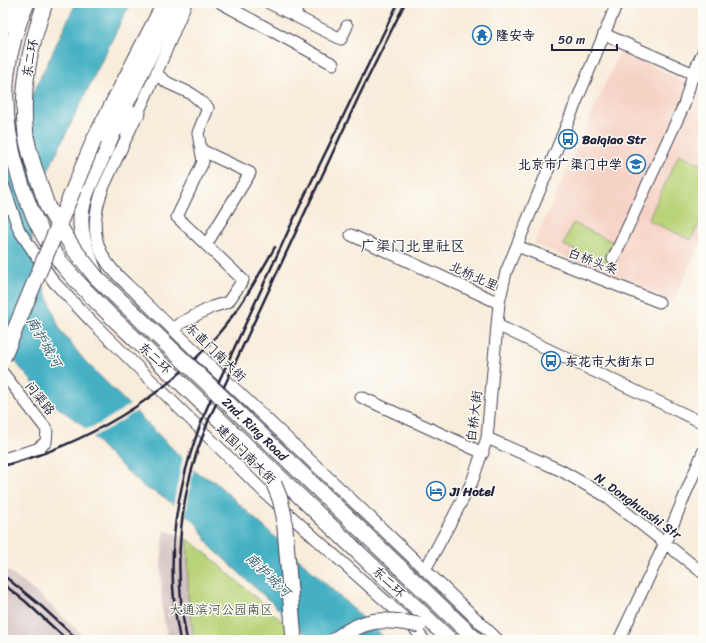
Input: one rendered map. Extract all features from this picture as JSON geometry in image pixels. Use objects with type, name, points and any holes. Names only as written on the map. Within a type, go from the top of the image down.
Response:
[{"type":"highway","points":[[3,26],[14,3]]},
{"type":"highway","name":"东二环","points":[[27,3],[13,42],[7,73],[5,98],[9,138],[19,178],[36,224],[62,264],[112,317],[450,640]]},
{"type":"highway","name":"东二环","points":[[27,67],[34,35],[44,3]]},
{"type":"highway","points":[[3,358],[94,140],[164,3]]},
{"type":"highway","points":[[96,277],[81,232],[81,217],[84,198],[112,132],[157,41],[173,3]]},
{"type":"highway","name":"2nd. Ring Road","points":[[27,67],[25,104],[26,135],[34,168],[48,208],[73,248],[96,277],[476,640]]},
{"type":"highway","points":[[112,132],[138,113]]},
{"type":"highway","points":[[238,437],[274,484],[280,500],[284,516],[294,640]]},
{"type":"highway","points":[[335,640],[346,632],[360,625],[377,621],[395,620],[420,625],[450,640]]},
{"type":"street","name":"东直门南大街","points":[[186,3],[156,74],[103,188],[98,203],[95,216],[97,242],[102,256],[117,274],[173,330],[426,570]]},
{"type":"street","points":[[221,3],[333,64]]},
{"type":"street","points":[[269,3],[341,39],[347,26]]},
{"type":"street","points":[[294,16],[301,3]]},
{"type":"street","points":[[616,3],[506,272],[499,302],[497,325],[703,423]]},
{"type":"street","points":[[604,34],[698,76]]},
{"type":"street","points":[[613,259],[698,76],[703,52]]},
{"type":"street","points":[[156,74],[168,83],[192,94],[208,108],[198,133],[203,162],[177,218],[243,280],[228,302],[212,307],[179,324],[173,330]]},
{"type":"street","points":[[201,150],[250,172],[206,245]]},
{"type":"street","name":"建国门南大街","points":[[3,184],[19,230],[54,282],[265,493],[410,623],[424,640]]},
{"type":"street","name":"北桥北里","points":[[351,235],[499,302]]},
{"type":"street","name":"白桥头条","points":[[516,246],[660,302]]},
{"type":"street","name":"白桥大街","points":[[426,570],[472,482],[483,453],[487,438],[497,325]]},
{"type":"street","name":"问渠路","points":[[3,373],[47,430],[46,442],[37,449],[3,459]]},
{"type":"street","points":[[361,397],[483,453]]},
{"type":"street","name":"N. Donghuashi Str","points":[[487,438],[560,470],[604,495],[703,573]]},
{"type":"street","points":[[619,640],[665,543],[703,452]]},
{"type":"street","points":[[426,570],[498,640]]},
{"type":"shaded area","name":"北京市广渠门中学","points":[[620,51],[703,90],[703,237],[673,302],[534,244]]},
{"type":"shaded area","points":[[165,530],[188,539],[188,595],[194,640],[168,640],[162,608],[161,561]]},
{"type":"shaded area","points":[[3,567],[38,594],[88,640],[3,640]]},
{"type":"green space","points":[[679,154],[703,165],[703,216],[691,240],[648,220]]},
{"type":"green space","points":[[573,223],[615,243],[607,265],[563,245]]},
{"type":"green space","name":"大通滨河公园南区","points":[[188,539],[303,640],[194,640],[188,595]]},
{"type":"water","name":"南护城河","points":[[76,3],[130,3],[33,201],[32,255],[60,330],[84,360],[197,473],[215,482],[387,640],[312,640],[210,546],[197,524],[164,497],[144,487],[108,453],[81,424],[49,401],[18,365],[3,335],[3,156]]},
{"type":"pier","points":[[131,404],[137,411],[113,426],[91,438],[84,430],[101,423]]},
{"type":"pier","points":[[183,456],[194,467],[185,517],[173,506]]},
{"type":"railway","points":[[180,640],[175,608],[173,545],[182,484],[201,423],[303,199],[398,3]]},
{"type":"railway","points":[[187,640],[183,618],[179,573],[181,528],[188,484],[199,445],[209,419],[360,94],[405,3]]},
{"type":"railway","points":[[3,466],[63,446],[93,432],[121,416],[174,378],[198,357],[235,313],[275,247]]},
{"type":"railway","points":[[3,575],[40,605],[78,640]]},
{"type":"railway","points":[[3,584],[25,601],[67,640]]},
{"type":"place","name":"隆安寺","points":[[482,35]]},
{"type":"place","name":"Baiqiao Str","points":[[568,139]]},
{"type":"place","name":"北京市广渠门中学","points":[[636,164]]},
{"type":"place","name":"东花市大街东口","points":[[551,361]]},
{"type":"place","name":"Ji Hotel","points":[[436,491]]},
{"type":"district","name":"广渠门北里社区","points":[[413,246]]}]
